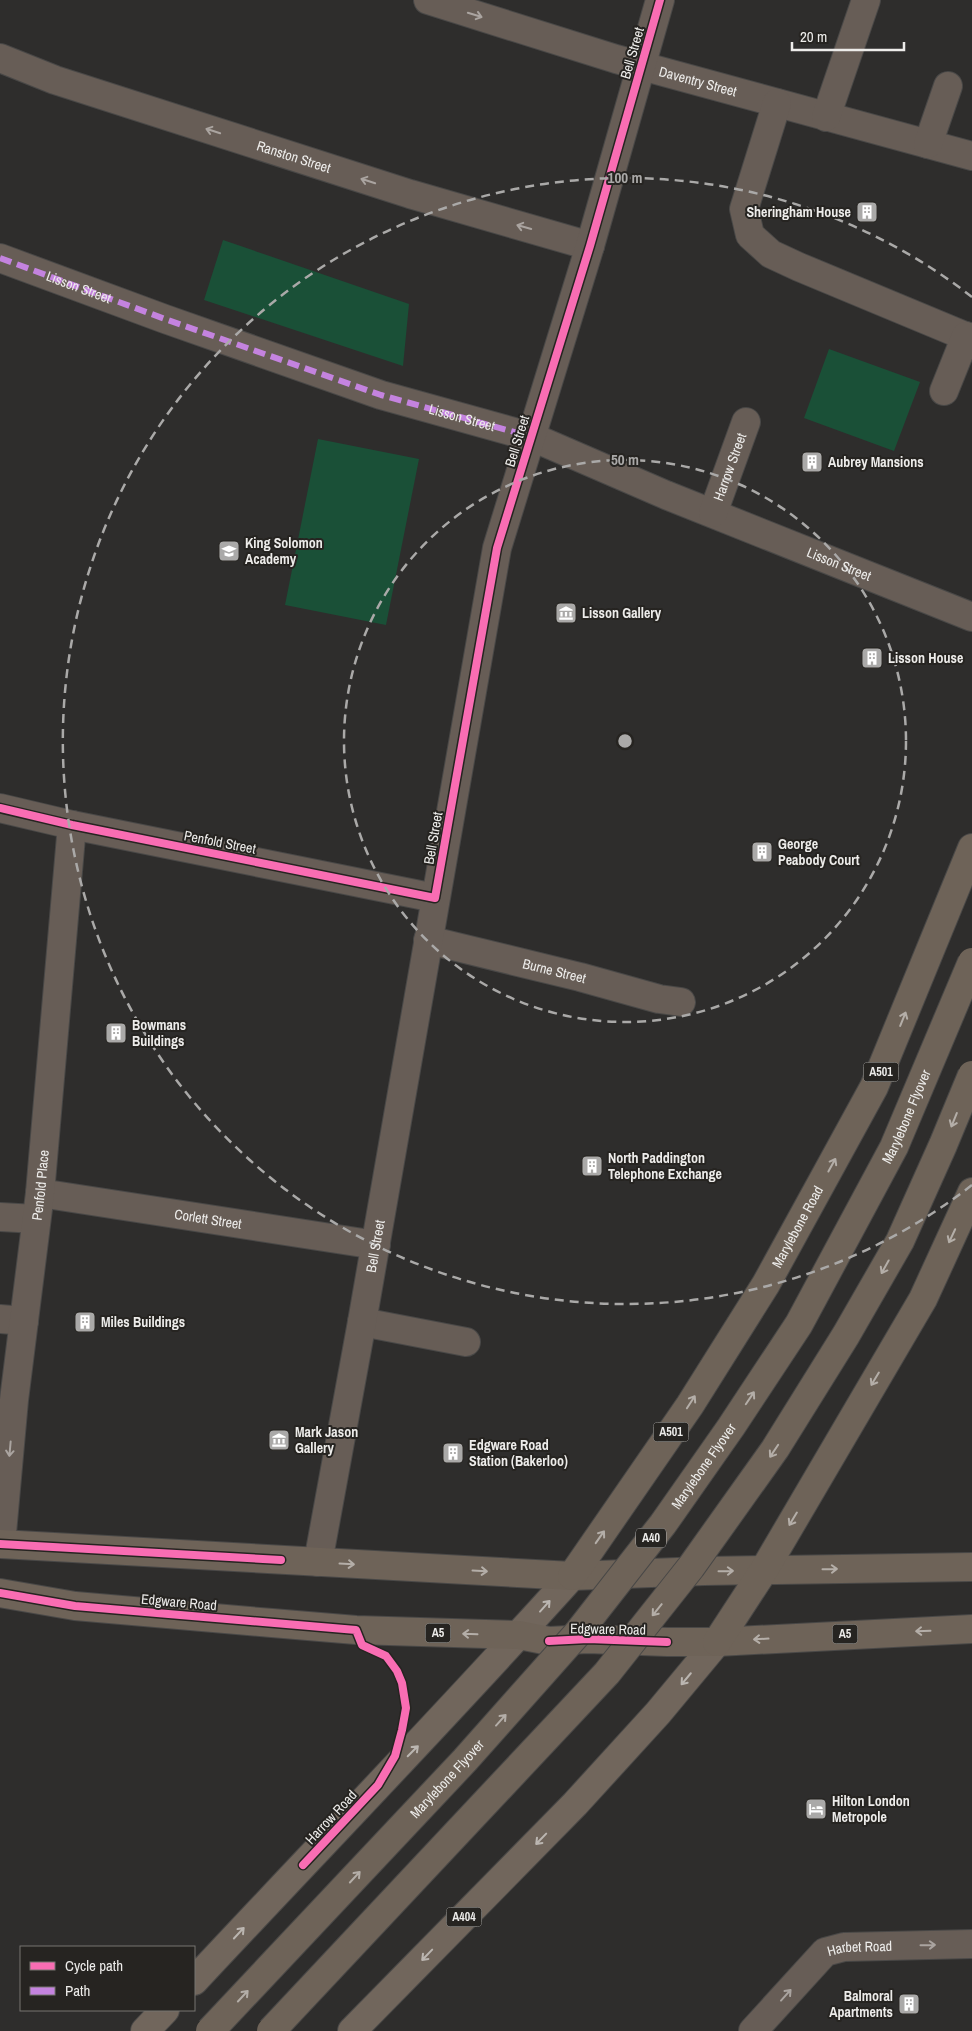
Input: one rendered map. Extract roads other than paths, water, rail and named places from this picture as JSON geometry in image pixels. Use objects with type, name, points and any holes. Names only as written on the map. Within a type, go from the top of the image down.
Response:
[{"type":"highway","name":"Marylebone Road","points":[[572,1576],[690,1404],[756,1300],[824,1180],[874,1087],[972,848]]},
{"type":"highway","name":"Marylebone Flyover","points":[[210,2031],[465,1760],[578,1634],[663,1524],[799,1324],[894,1147],[972,962]]},
{"type":"highway","points":[[271,2031],[607,1673],[691,1567],[775,1449],[846,1335],[900,1240],[972,1075]]},
{"type":"highway","points":[[717,1642],[764,1570],[923,1299],[972,1192]]},
{"type":"highway","points":[[0,1544],[319,1552],[572,1576],[764,1570],[972,1567]]},
{"type":"highway","name":"Edgware Road","points":[[0,1593],[75,1606],[356,1630],[519,1635],[550,1641],[717,1642],[972,1629]]},
{"type":"main road","name":"Harrow Road","points":[[195,1980],[378,1785],[419,1745],[572,1576]]},
{"type":"main road","name":"A404","points":[[352,2031],[575,1804],[658,1713],[717,1642]]},
{"type":"main road","points":[[145,2031],[164,2011]]},
{"type":"street","name":"Daventry Street","points":[[428,0],[641,66],[972,156]]},
{"type":"street","name":"Bell Street","points":[[319,1552],[376,1245],[479,653],[491,574],[497,548],[590,246],[660,0]]},
{"type":"street","points":[[826,117],[866,1]]},
{"type":"street","name":"Ranston Street","points":[[0,58],[55,80],[410,194],[590,246]]},
{"type":"street","points":[[928,144],[948,86]]},
{"type":"street","points":[[778,103],[744,209],[750,235],[771,254],[969,337],[944,391]]},
{"type":"street","name":"Lisson Street","points":[[0,258],[156,316],[381,395],[532,437],[713,513],[972,617]]},
{"type":"street","name":"Harrow Street","points":[[713,513],[746,422]]},
{"type":"street","name":"Penfold Street","points":[[0,808],[72,825],[435,898]]},
{"type":"street","name":"Penfold Place","points":[[0,1544],[14,1400],[12,1320],[38,1206],[72,825]]},
{"type":"street","name":"Burne Street","points":[[428,940],[580,977],[659,999],[681,1002]]},
{"type":"street","name":"Corlett Street","points":[[0,1217],[38,1206],[376,1245]]},
{"type":"street","points":[[362,1322],[466,1342]]},
{"type":"street","name":"Harbet Road","points":[[753,2031],[825,1952],[844,1947],[972,1944]]},
{"type":"place","name":"Sheringham House","points":[[867,212]]},
{"type":"place","name":"Aubrey Mansions","points":[[812,462]]},
{"type":"place","name":"King Solomon Academy","points":[[229,551]]},
{"type":"place","name":"Lisson Gallery","points":[[566,613]]},
{"type":"place","name":"Lisson House","points":[[872,658]]},
{"type":"place","name":"George Peabody Court","points":[[762,852]]},
{"type":"place","name":"Bowmans Buildings","points":[[116,1033]]},
{"type":"place","name":"North Paddington Telephone Exchange","points":[[592,1166]]},
{"type":"place","name":"Miles Buildings","points":[[85,1322]]},
{"type":"place","name":"Mark Jason Gallery","points":[[279,1440]]},
{"type":"place","name":"Edgware Road Station (Bakerloo)","points":[[453,1453]]},
{"type":"place","name":"Hilton London Metropole","points":[[816,1809]]},
{"type":"place","name":"Balmoral Apartments","points":[[909,2004]]}]
